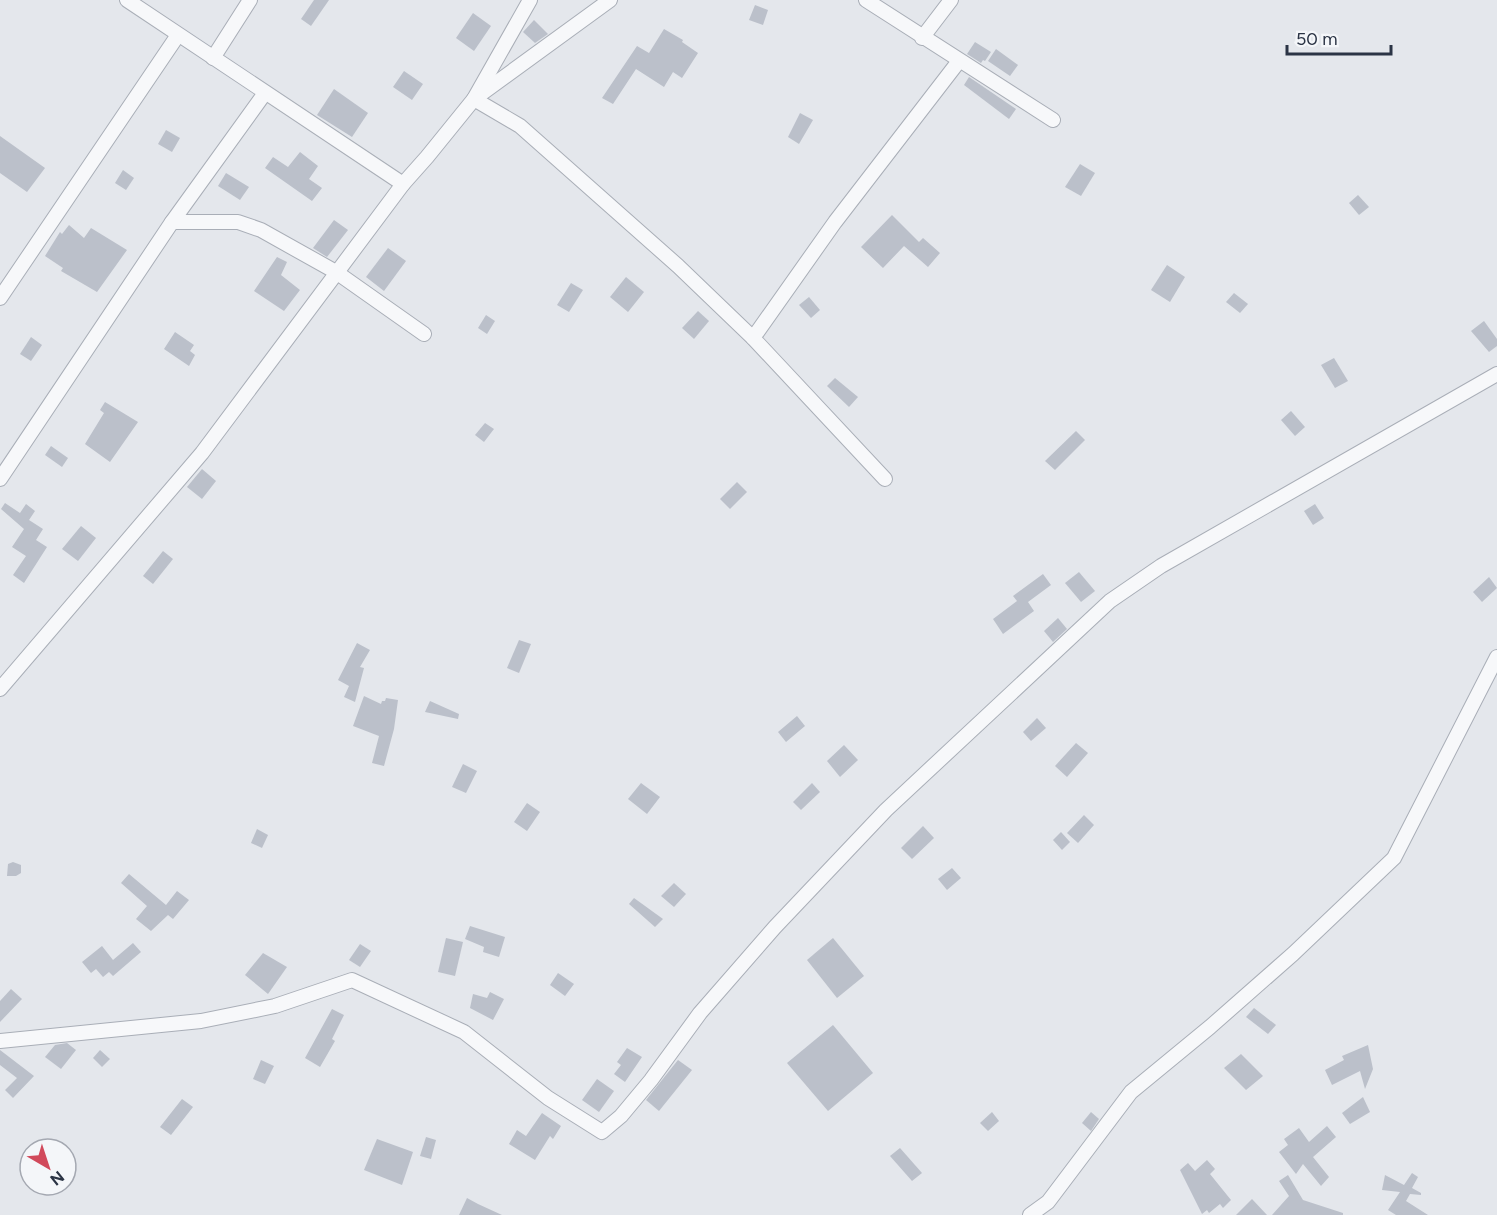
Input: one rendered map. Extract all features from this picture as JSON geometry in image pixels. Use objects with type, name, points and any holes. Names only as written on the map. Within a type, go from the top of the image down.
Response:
[{"type":"street","points":[[127,0],[403,184]]},
{"type":"street","points":[[213,58],[250,0]]},
{"type":"street","points":[[0,689],[202,453],[403,184],[428,157],[474,99],[530,0]]},
{"type":"street","points":[[474,99],[610,0]]},
{"type":"street","points":[[866,0],[1053,120]]},
{"type":"street","points":[[922,38],[951,0]]},
{"type":"street","points":[[0,298],[178,35]]},
{"type":"street","points":[[753,338],[835,222],[959,61]]},
{"type":"street","points":[[0,479],[172,222],[265,93]]},
{"type":"street","points":[[474,99],[520,126],[678,266],[753,338],[885,479]]},
{"type":"street","points":[[172,222],[238,222],[261,230],[336,272],[424,334]]},
{"type":"street","points":[[0,1041],[201,1021],[275,1006],[352,980],[464,1032],[548,1098],[602,1132],[621,1116],[651,1080],[700,1013],[745,961],[886,810],[1110,601],[1161,566],[1497,374]]},
{"type":"street","points":[[1030,1215],[1048,1202],[1131,1092],[1276,969],[1394,858],[1497,657]]},
{"type":"building","points":[[314,0],[329,0],[311,26],[301,19]]},
{"type":"building","points":[[755,5],[768,10],[763,25],[749,20]]},
{"type":"building","points":[[473,13],[491,26],[474,51],[456,38]]},
{"type":"building","points":[[534,20],[548,34],[535,43],[523,32]]},
{"type":"building","points":[[664,29],[683,40],[682,42],[698,53],[682,78],[673,72],[664,87],[636,69],[613,104],[602,98],[637,46],[649,53]]},
{"type":"building","points":[[975,42],[991,52],[981,63],[967,54]]},
{"type":"building","points":[[996,49],[1018,65],[1010,76],[988,61]]},
{"type":"building","points":[[404,71],[423,84],[412,100],[393,87]]},
{"type":"building","points":[[969,77],[1016,109],[1009,119],[964,85]]},
{"type":"building","points":[[334,89],[368,113],[352,137],[317,115]]},
{"type":"building","points":[[800,113],[813,120],[799,144],[788,137]]},
{"type":"building","points":[[166,130],[180,138],[172,152],[158,144]]},
{"type":"building","points":[[0,136],[45,168],[27,192],[0,173]]},
{"type":"building","points":[[300,152],[318,166],[309,179],[322,188],[312,201],[265,168],[273,157],[288,167]]},
{"type":"building","points":[[1080,164],[1095,173],[1081,196],[1065,187]]},
{"type":"building","points":[[123,170],[134,178],[126,190],[115,183]]},
{"type":"building","points":[[226,173],[249,187],[240,200],[218,186]]},
{"type":"building","points":[[1358,195],[1369,207],[1359,215],[1349,203]]},
{"type":"building","points":[[892,215],[919,242],[923,238],[940,253],[928,267],[904,246],[883,268],[861,247]]},
{"type":"building","points":[[334,220],[348,230],[327,257],[313,248]]},
{"type":"building","points":[[69,225],[84,238],[91,228],[127,250],[97,292],[61,271],[63,268],[45,256],[60,232],[62,234]]},
{"type":"building","points":[[388,248],[406,261],[384,291],[366,277]]},
{"type":"building","points":[[277,257],[287,262],[281,275],[300,290],[284,311],[254,291]]},
{"type":"building","points":[[1167,265],[1185,277],[1170,302],[1151,290]]},
{"type":"building","points":[[626,277],[644,292],[628,312],[610,297]]},
{"type":"building","points":[[571,283],[583,290],[569,312],[557,305]]},
{"type":"building","points":[[1234,293],[1248,304],[1240,313],[1226,302]]},
{"type":"building","points":[[809,297],[820,310],[811,318],[799,305]]},
{"type":"building","points":[[698,311],[709,321],[694,339],[682,328]]},
{"type":"building","points":[[486,315],[495,321],[487,334],[478,328]]},
{"type":"building","points":[[1484,321],[1497,339],[1497,346],[1489,352],[1471,331]]},
{"type":"building","points":[[175,332],[194,345],[190,351],[195,355],[189,366],[164,349]]},
{"type":"building","points":[[31,337],[42,345],[31,361],[20,354]]},
{"type":"building","points":[[1334,358],[1348,381],[1335,388],[1321,365]]},
{"type":"building","points":[[835,378],[858,397],[849,407],[827,386]]},
{"type":"building","points":[[105,402],[138,422],[110,462],[85,444],[104,413],[100,410]]},
{"type":"building","points":[[1291,411],[1305,427],[1295,436],[1281,420]]},
{"type":"building","points":[[485,423],[494,429],[484,442],[475,435]]},
{"type":"building","points":[[1076,431],[1085,440],[1055,470],[1045,461]]},
{"type":"building","points":[[51,446],[68,458],[62,467],[45,455]]},
{"type":"building","points":[[202,469],[216,481],[202,499],[187,487]]},
{"type":"building","points":[[737,482],[747,492],[730,509],[720,499]]},
{"type":"building","points":[[5,503],[20,513],[26,504],[35,511],[29,520],[43,529],[36,540],[47,547],[24,583],[13,575],[26,556],[12,547],[24,529],[1,509]]},
{"type":"building","points":[[1315,504],[1324,518],[1313,525],[1304,511]]},
{"type":"building","points":[[81,526],[96,538],[78,561],[62,549]]},
{"type":"building","points":[[163,551],[173,559],[153,584],[143,576]]},
{"type":"building","points":[[1079,572],[1095,591],[1081,602],[1065,583]]},
{"type":"building","points":[[1043,574],[1051,585],[1028,602],[1034,611],[1003,634],[993,619],[1017,601],[1013,596]]},
{"type":"building","points":[[1489,577],[1497,588],[1482,602],[1473,592]]},
{"type":"building","points":[[1058,618],[1067,629],[1053,642],[1044,631]]},
{"type":"building","points":[[519,640],[531,644],[519,673],[507,668]]},
{"type":"building","points":[[357,643],[370,650],[360,667],[364,668],[355,702],[344,697],[349,686],[338,680]]},
{"type":"building","points":[[364,696],[381,704],[386,698],[398,700],[394,729],[384,766],[372,763],[379,736],[353,726]]},
{"type":"building","points":[[430,701],[459,714],[458,719],[425,712]]},
{"type":"building","points":[[797,716],[805,726],[786,742],[778,732]]},
{"type":"building","points":[[1037,718],[1046,728],[1031,741],[1023,732]]},
{"type":"building","points":[[1076,743],[1088,753],[1067,777],[1055,766]]},
{"type":"building","points":[[844,745],[858,760],[840,777],[827,761]]},
{"type":"building","points":[[463,764],[477,771],[466,793],[452,787]]},
{"type":"building","points":[[641,783],[660,797],[647,814],[628,799]]},
{"type":"building","points":[[812,783],[820,792],[801,810],[793,802]]},
{"type":"building","points":[[527,803],[540,812],[527,831],[514,822]]},
{"type":"building","points":[[1084,815],[1094,825],[1078,843],[1067,833]]},
{"type":"building","points":[[923,826],[934,838],[912,859],[901,848]]},
{"type":"building","points":[[257,829],[268,835],[262,848],[251,843]]},
{"type":"building","points":[[1061,832],[1070,842],[1062,850],[1053,840]]},
{"type":"building","points":[[13,862],[21,865],[21,873],[16,876],[7,876],[8,864]]},
{"type":"building","points":[[952,868],[961,878],[947,890],[938,879]]},
{"type":"building","points":[[129,874],[166,905],[177,891],[189,900],[173,919],[168,915],[151,931],[136,919],[147,906],[121,883]]},
{"type":"building","points":[[674,883],[686,894],[674,907],[661,896]]},
{"type":"building","points":[[634,898],[663,919],[655,927],[629,904]]},
{"type":"building","points":[[470,926],[505,937],[499,957],[483,952],[484,947],[465,939]]},
{"type":"building","points":[[446,938],[463,942],[455,976],[438,972]]},
{"type":"building","points":[[833,938],[864,976],[837,998],[807,960]]},
{"type":"building","points":[[133,943],[141,952],[113,976],[109,972],[103,977],[96,969],[91,973],[82,962],[102,946],[113,960]]},
{"type":"building","points":[[360,944],[371,951],[360,967],[349,960]]},
{"type":"building","points":[[263,953],[287,967],[268,994],[245,975]]},
{"type":"building","points":[[558,973],[574,984],[565,996],[550,985]]},
{"type":"building","points":[[11,989],[22,999],[0,1022],[0,1001]]},
{"type":"building","points":[[490,992],[504,999],[493,1020],[470,1008],[473,994],[487,998]]},
{"type":"building","points":[[1254,1008],[1276,1025],[1268,1034],[1246,1017]]},
{"type":"building","points":[[332,1009],[344,1015],[332,1039],[335,1041],[320,1067],[305,1058]]},
{"type":"building","points":[[833,1025],[873,1073],[828,1111],[787,1063]]},
{"type":"building","points":[[67,1043],[76,1050],[61,1069],[45,1057],[55,1045]]},
{"type":"building","points":[[1368,1045],[1373,1069],[1365,1089],[1360,1071],[1332,1085],[1325,1070],[1344,1060],[1342,1056]]},
{"type":"building","points":[[627,1048],[642,1057],[625,1082],[614,1074],[621,1065],[617,1062]]},
{"type":"building","points":[[0,1050],[34,1076],[13,1098],[5,1090],[17,1078],[0,1065]]},
{"type":"building","points":[[100,1050],[110,1059],[102,1067],[93,1058]]},
{"type":"building","points":[[1241,1054],[1263,1076],[1246,1090],[1224,1068]]},
{"type":"building","points":[[261,1060],[274,1066],[265,1084],[253,1079]]},
{"type":"building","points":[[678,1060],[692,1070],[659,1111],[646,1100]]},
{"type":"building","points":[[597,1079],[614,1091],[599,1112],[582,1100]]},
{"type":"building","points":[[1363,1097],[1370,1112],[1350,1124],[1342,1113]]},
{"type":"building","points":[[182,1099],[193,1107],[171,1135],[160,1127]]},
{"type":"building","points":[[992,1112],[999,1121],[988,1131],[980,1123]]},
{"type":"building","points":[[1091,1112],[1099,1119],[1091,1131],[1082,1123]]},
{"type":"building","points":[[542,1113],[561,1126],[553,1139],[550,1136],[535,1160],[509,1144],[517,1130],[526,1136]]},
{"type":"building","points":[[1327,1126],[1336,1137],[1313,1157],[1329,1177],[1321,1186],[1303,1164],[1296,1174],[1279,1152],[1288,1145],[1284,1139],[1299,1128],[1309,1142]]},
{"type":"building","points":[[426,1137],[436,1140],[431,1159],[420,1156]]},
{"type":"building","points":[[377,1139],[413,1152],[402,1185],[364,1170]]},
{"type":"building","points":[[900,1148],[922,1173],[912,1181],[890,1156]]},
{"type":"building","points":[[1207,1160],[1215,1169],[1210,1174],[1231,1200],[1223,1208],[1220,1204],[1209,1213],[1207,1210],[1202,1214],[1180,1170],[1188,1163],[1195,1171]]},
{"type":"building","points":[[1412,1173],[1418,1177],[1412,1188],[1421,1195],[1410,1194],[1406,1201],[1428,1215],[1396,1215],[1388,1210],[1400,1192],[1382,1190],[1385,1175],[1404,1185]]},
{"type":"building","points":[[1288,1175],[1303,1200],[1343,1213],[1343,1215],[1272,1215],[1289,1196],[1279,1181]]},
{"type":"building","points":[[467,1198],[478,1204],[502,1215],[459,1215]]},
{"type":"building","points":[[1252,1199],[1267,1215],[1236,1215]]}]
